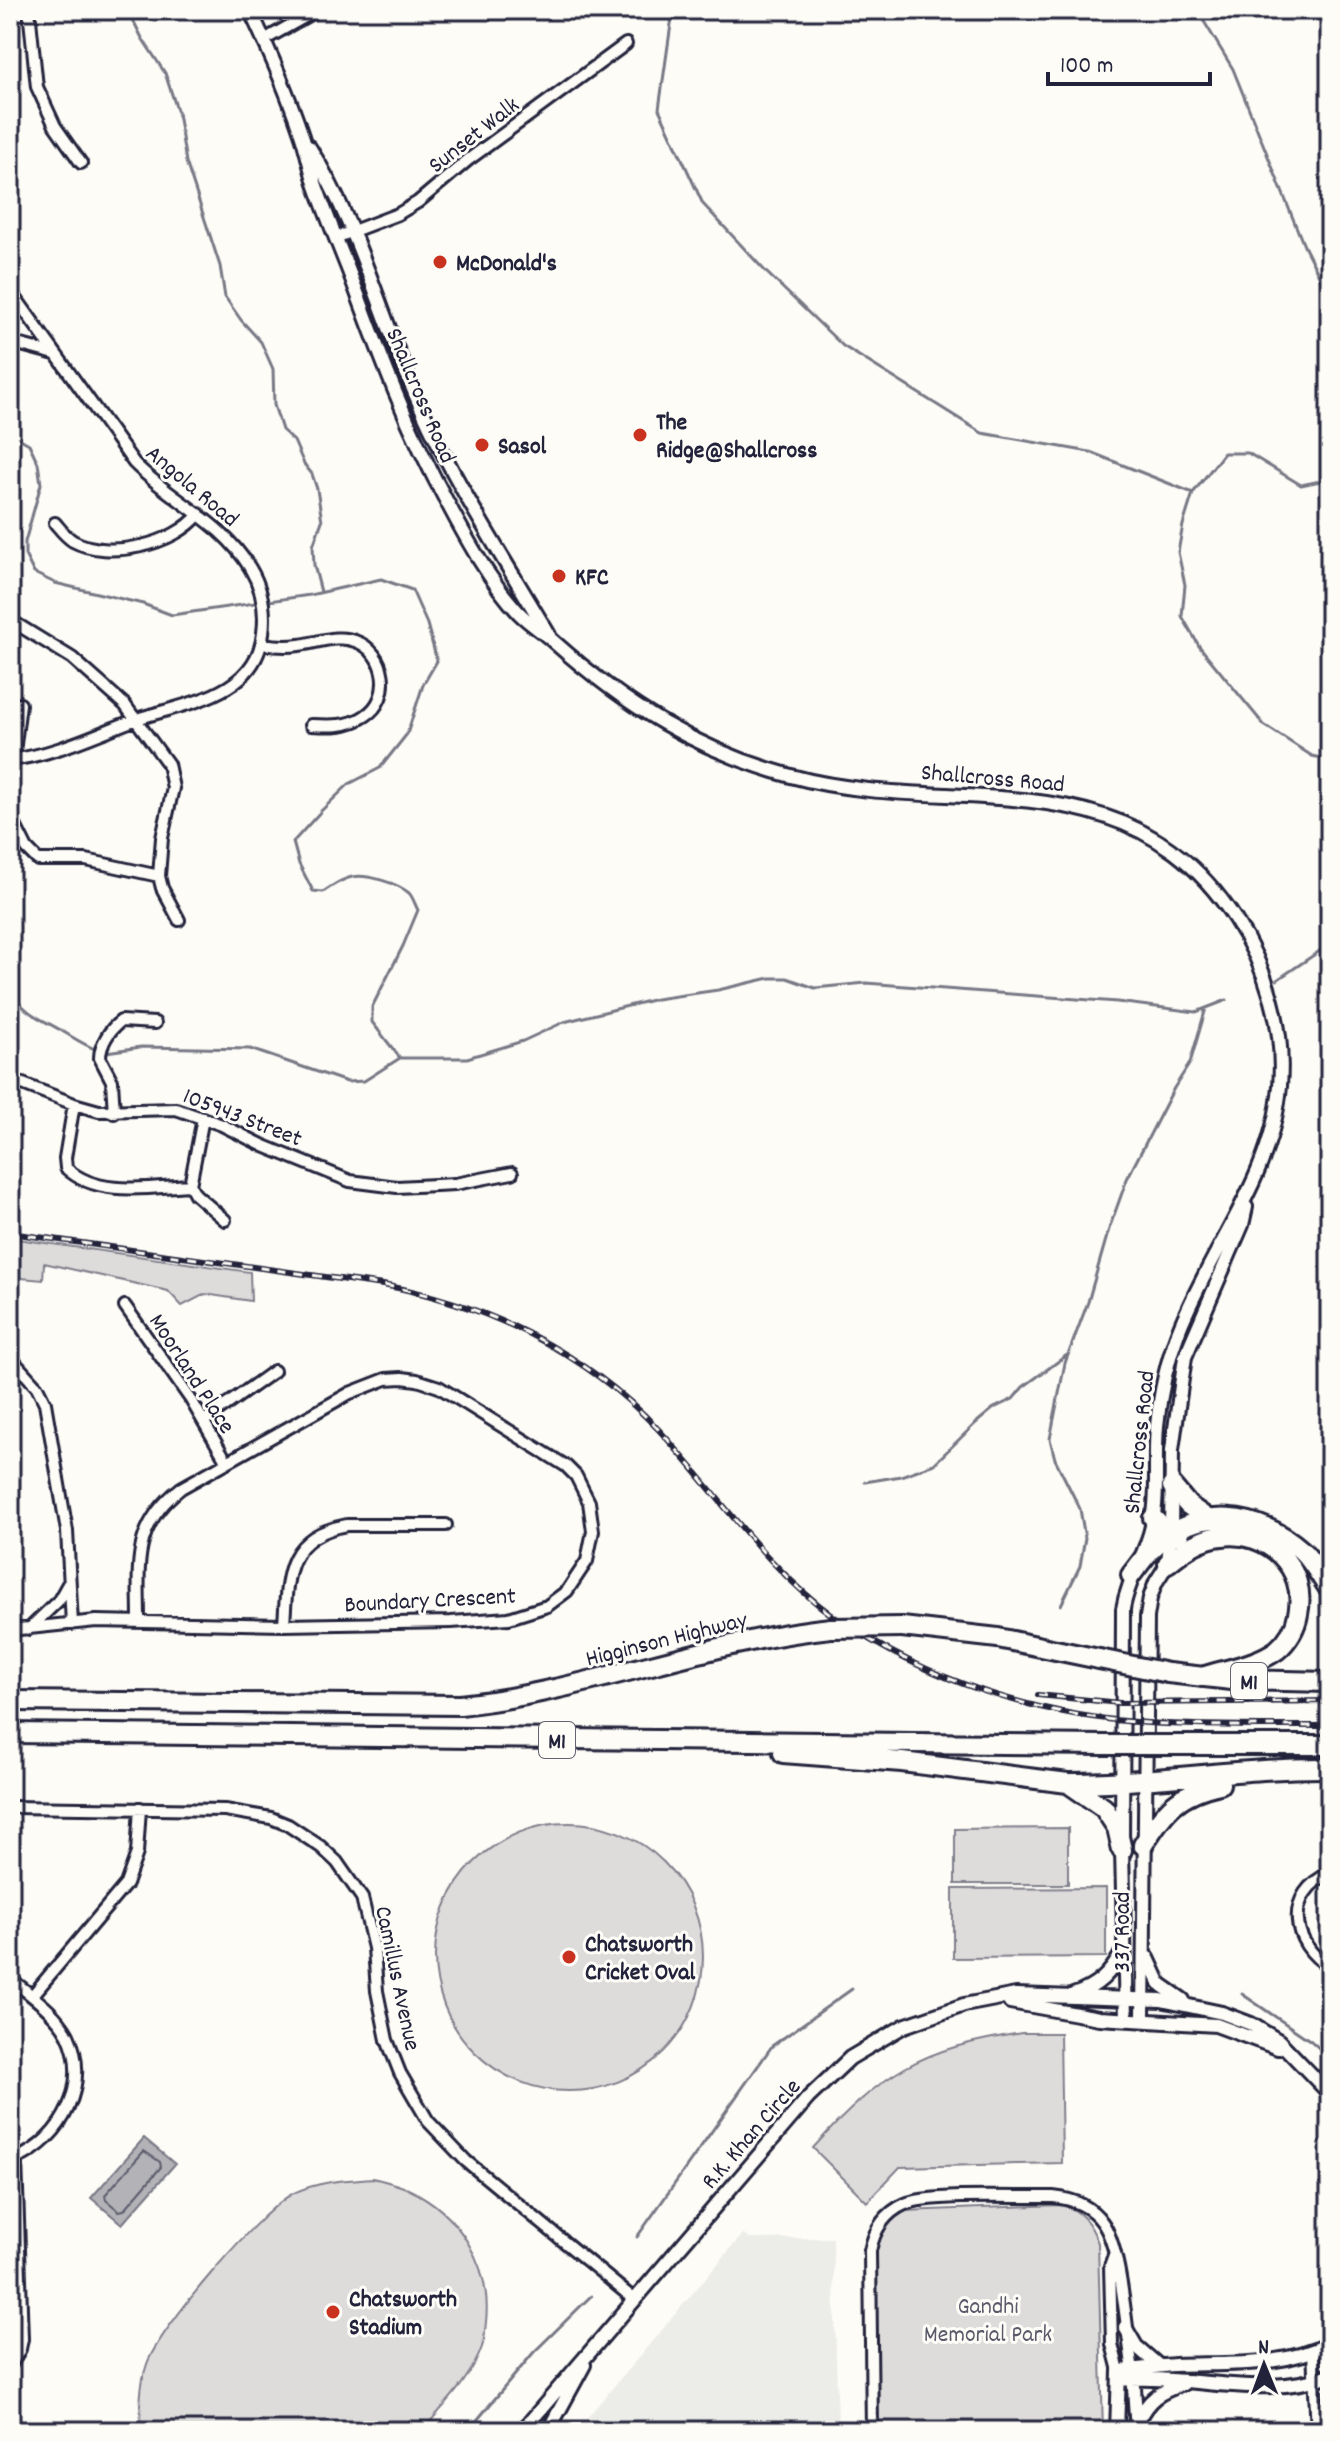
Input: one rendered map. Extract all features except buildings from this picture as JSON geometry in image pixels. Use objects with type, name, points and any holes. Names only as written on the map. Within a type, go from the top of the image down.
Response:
[{"type":"highway","points":[[1172,1486],[1188,1505],[1208,1519]]},
{"type":"highway","points":[[1153,1518],[1171,1533],[1209,1538],[1248,1536],[1281,1554],[1295,1573],[1300,1605],[1295,1627],[1280,1647],[1256,1661],[1202,1677]]},
{"type":"highway","points":[[1131,1575],[1156,1544],[1171,1533],[1208,1519],[1243,1519],[1279,1534],[1303,1552],[1330,1590]]},
{"type":"highway","points":[[1168,1563],[1189,1547],[1209,1538]]},
{"type":"highway","name":"Higginson Highway","points":[[10,1701],[460,1705],[525,1697],[750,1641],[831,1628],[902,1627],[998,1638],[1168,1673],[1202,1677],[1330,1682]]},
{"type":"highway","name":"M1","points":[[10,1733],[1330,1745]]},
{"type":"highway","points":[[627,1741],[902,1762],[1068,1783],[1144,1782],[1287,1768],[1330,1768]]},
{"type":"highway","points":[[1143,1845],[1173,1804],[1201,1788],[1330,1768]]},
{"type":"highway","points":[[1068,1783],[1104,1808],[1117,1828],[1122,1850]]},
{"type":"street","points":[[29,10],[37,87],[55,126],[81,163]]},
{"type":"street","name":"Shallcross Road","points":[[250,10],[303,137],[353,230],[431,431],[465,497],[552,640]]},
{"type":"street","points":[[264,40],[317,10]]},
{"type":"street","name":"Sunset Walk","points":[[335,238],[398,214],[418,202],[468,160],[626,44]]},
{"type":"street","name":"Shallcross Road","points":[[303,137],[335,238],[387,374],[427,466],[461,528],[506,597],[532,625],[634,707],[715,751],[754,765],[798,778],[851,788],[1066,804],[1133,828],[1158,842],[1192,868],[1227,906],[1246,937],[1267,984],[1277,1025],[1280,1075],[1277,1111],[1268,1149],[1249,1196],[1195,1295],[1170,1356],[1157,1427],[1153,1518],[1147,1541],[1131,1575],[1123,1609],[1122,1850]]},
{"type":"street","name":"Angola Road","points":[[10,290],[134,463],[155,483],[219,529],[241,554],[257,582],[263,600],[264,623],[262,644],[250,668],[235,684],[212,695],[85,739],[11,760]]},
{"type":"street","points":[[10,342],[55,354]]},
{"type":"street","points":[[55,523],[76,542],[95,547],[122,548],[163,540],[190,525],[199,514]]},
{"type":"street","points":[[10,620],[72,658],[125,705],[168,764],[173,780],[172,799],[162,838],[159,876],[179,920]]},
{"type":"street","points":[[262,644],[289,646],[345,638],[363,644],[378,659],[382,694],[369,714],[340,726],[311,725]]},
{"type":"street","points":[[11,760],[20,704]]},
{"type":"street","points":[[10,815],[27,849],[38,860],[86,860],[159,876]]},
{"type":"street","points":[[114,1113],[112,1081],[100,1058],[102,1046],[110,1031],[121,1021],[155,1023]]},
{"type":"street","name":"105943 Street","points":[[10,1079],[74,1104],[114,1113],[163,1108],[203,1118],[350,1181],[397,1187],[455,1184],[512,1173]]},
{"type":"street","points":[[74,1104],[65,1158],[69,1172],[111,1187],[130,1189],[190,1185]]},
{"type":"street","points":[[203,1118],[190,1185],[195,1194],[225,1220]]},
{"type":"street","name":"Shallcross Road","points":[[1143,1845],[1147,1617],[1156,1582],[1168,1563],[1172,1450],[1185,1357],[1242,1225],[1249,1196]]},
{"type":"street","name":"Moorland Place","points":[[125,1306],[204,1421],[227,1462]]},
{"type":"street","points":[[10,1357],[37,1387],[45,1403],[67,1531],[72,1624]]},
{"type":"street","points":[[204,1421],[274,1371]]},
{"type":"street","name":"Boundary Crescent","points":[[402,1378],[439,1387],[552,1455],[576,1476],[589,1502],[593,1531],[591,1548],[580,1575],[557,1600],[533,1613],[451,1622],[284,1625],[139,1622],[140,1556],[149,1521],[166,1499],[363,1387],[386,1379],[402,1378]]},
{"type":"street","points":[[284,1625],[290,1564],[311,1538],[347,1525],[446,1525]]},
{"type":"street","points":[[29,1629],[59,1600],[68,1584]]},
{"type":"street","points":[[10,1630],[96,1621],[139,1622]]},
{"type":"street","name":"Camillus Avenue","points":[[10,1807],[225,1810],[271,1818],[304,1834],[337,1862],[362,1898],[368,1917],[381,2018],[393,2059],[428,2121],[466,2161],[635,2300]]},
{"type":"street","points":[[32,1996],[126,1884],[137,1853],[140,1808]]},
{"type":"street","name":"337 Road","points":[[1143,1845],[1143,2020]]},
{"type":"street","name":"337 Road","points":[[1122,1850],[1126,2019]]},
{"type":"street","points":[[1330,1873],[1311,1884],[1299,1903],[1298,1913],[1301,1937],[1307,1949],[1330,1967]]},
{"type":"street","points":[[1144,1943],[1150,1966],[1160,1984],[1191,2004]]},
{"type":"street","points":[[1066,1997],[1097,1984],[1115,1966],[1123,1950]]},
{"type":"street","points":[[10,1978],[58,2020],[67,2034],[75,2060],[75,2089],[69,2110],[42,2144],[16,2159]]},
{"type":"street","name":"R.K. Khan Circle","points":[[522,2431],[808,2098],[850,2058],[904,2026],[948,2010],[1016,1995],[1126,1998],[1191,2004],[1267,2032],[1330,2094]]},
{"type":"street","name":"R.K. Khan Circle","points":[[987,2000],[1016,2002],[1099,2018],[1200,2023],[1228,2028],[1295,2057]]},
{"type":"street","points":[[10,2138],[16,2159],[22,2339],[10,2366]]},
{"type":"street","points":[[872,2431],[870,2251],[878,2227],[895,2209],[912,2201],[936,2199],[1065,2198],[1091,2210],[1101,2219],[1118,2268],[1134,2374],[1137,2427]]},
{"type":"street","points":[[1114,2255],[1110,2266],[1112,2344],[1119,2376],[1117,2431]]},
{"type":"street","points":[[1125,2327],[1136,2346],[1159,2366]]},
{"type":"street","points":[[1119,2376],[1159,2366],[1266,2362],[1313,2352],[1330,2343]]},
{"type":"street","points":[[1313,2352],[1317,2431]]},
{"type":"street","name":"R.K. Khan Circle","points":[[548,2431],[589,2355]]},
{"type":"street","points":[[1134,2374],[1186,2383],[1288,2385],[1316,2381],[1330,2375]]},
{"type":"street","points":[[1137,2427],[1144,2407],[1157,2394],[1186,2383]]},
{"type":"shaded area","points":[[743,2234],[750,2239],[833,2238],[838,2431],[576,2431]]},
{"type":"green space","points":[[10,1238],[250,1272],[251,1301],[205,1294],[182,1306],[168,1291],[44,1263],[43,1280],[10,1277]]},
{"type":"green space","name":"Chatsworth Cricket Oval","points":[[556,1823],[582,1823],[608,1828],[632,1838],[664,1862],[681,1882],[698,1918],[703,1957],[698,1996],[681,2032],[664,2052],[644,2069],[608,2086],[582,2091],[556,2091],[530,2086],[506,2076],[484,2061],[465,2042],[450,2020],[440,1996],[435,1970],[435,1944],[440,1918],[450,1894],[465,1872],[484,1853],[506,1838],[530,1828]]},
{"type":"green space","points":[[1068,1828],[1068,1884],[955,1884],[955,1829]]},
{"type":"green space","points":[[1106,1888],[1106,1957],[953,1958],[953,1889]]},
{"type":"green space","points":[[1022,2033],[1060,2033],[1062,2163],[900,2167],[867,2202],[813,2148],[860,2100],[905,2068],[956,2047]]},
{"type":"green space","name":"Chatsworth Stadium","points":[[373,2178],[408,2189],[443,2212],[468,2244],[484,2281],[486,2322],[482,2347],[464,2381],[422,2431],[141,2431],[143,2381],[155,2347],[190,2298],[237,2244],[279,2203],[294,2193],[343,2180]]},
{"type":"green space","name":"Gandhi Memorial Park","points":[[1062,2205],[1085,2219],[1098,2243],[1103,2431],[879,2431],[875,2253],[889,2223],[904,2211]]},
{"type":"water","points":[[144,2138],[175,2164],[122,2224],[91,2198]]},
{"type":"waterway","points":[[128,10],[165,73],[178,113],[186,162],[220,266],[225,297],[261,342],[273,369],[274,405],[282,430],[294,441],[317,489],[322,521],[313,546],[321,592]]},
{"type":"waterway","points":[[673,10],[659,109],[703,204],[766,272],[843,346],[982,433],[1090,452],[1193,493]]},
{"type":"waterway","points":[[1197,10],[1233,69],[1304,246],[1330,297]]},
{"type":"waterway","points":[[10,433],[29,444],[38,463],[41,484],[25,542],[25,555],[34,573],[55,583],[143,604],[172,615],[310,595],[381,579],[412,590],[427,624],[437,661],[423,685],[407,734],[380,768],[349,784],[293,842],[299,864],[313,891],[323,892],[344,879],[366,877],[397,886],[413,899],[418,910],[372,1007],[372,1022],[400,1058]]},
{"type":"waterway","points":[[1330,479],[1301,485],[1248,453],[1224,453],[1193,493],[1178,552],[1185,585],[1182,616],[1199,646],[1264,725],[1312,756],[1330,760]]},
{"type":"waterway","points":[[1277,980],[1330,944]]},
{"type":"waterway","points":[[106,1052],[141,1047],[250,1049],[347,1082],[364,1081],[400,1058],[467,1058],[523,1041],[564,1022],[656,999],[770,978],[787,978],[815,988],[866,983],[1117,1002],[1196,1012],[1227,1000]]},
{"type":"waterway","points":[[10,991],[34,1015],[97,1050]]},
{"type":"waterway","points":[[1061,1605],[1080,1566],[1085,1538],[1080,1509],[1055,1459],[1050,1439],[1065,1363],[1127,1179],[1190,1063],[1206,1008]]},
{"type":"waterway","points":[[865,1482],[901,1476],[934,1464],[994,1408],[1013,1399],[1023,1387],[1067,1355]]},
{"type":"waterway","points":[[637,2237],[772,2046],[852,1989]]},
{"type":"waterway","points":[[1242,1994],[1311,2041],[1330,2058]]},
{"type":"waterway","points":[[468,2431],[534,2352],[591,2296]]},
{"type":"railway","points":[[10,1233],[383,1285],[459,1305],[532,1335],[599,1377],[658,1429],[742,1528],[810,1598],[836,1618],[908,1660],[985,1692],[1107,1719],[1194,1725],[1330,1726]]},
{"type":"railway","points":[[1038,1695],[1120,1703],[1330,1701]]},
{"type":"place","name":"McDonald's","points":[[440,262]]},
{"type":"place","name":"The Ridge@Shallcross","points":[[640,435]]},
{"type":"place","name":"Sasol","points":[[482,445]]},
{"type":"place","name":"KFC","points":[[559,576]]},
{"type":"place","name":"Chatsworth Cricket Oval","points":[[569,1957]]},
{"type":"place","name":"Chatsworth Stadium","points":[[333,2312]]}]
